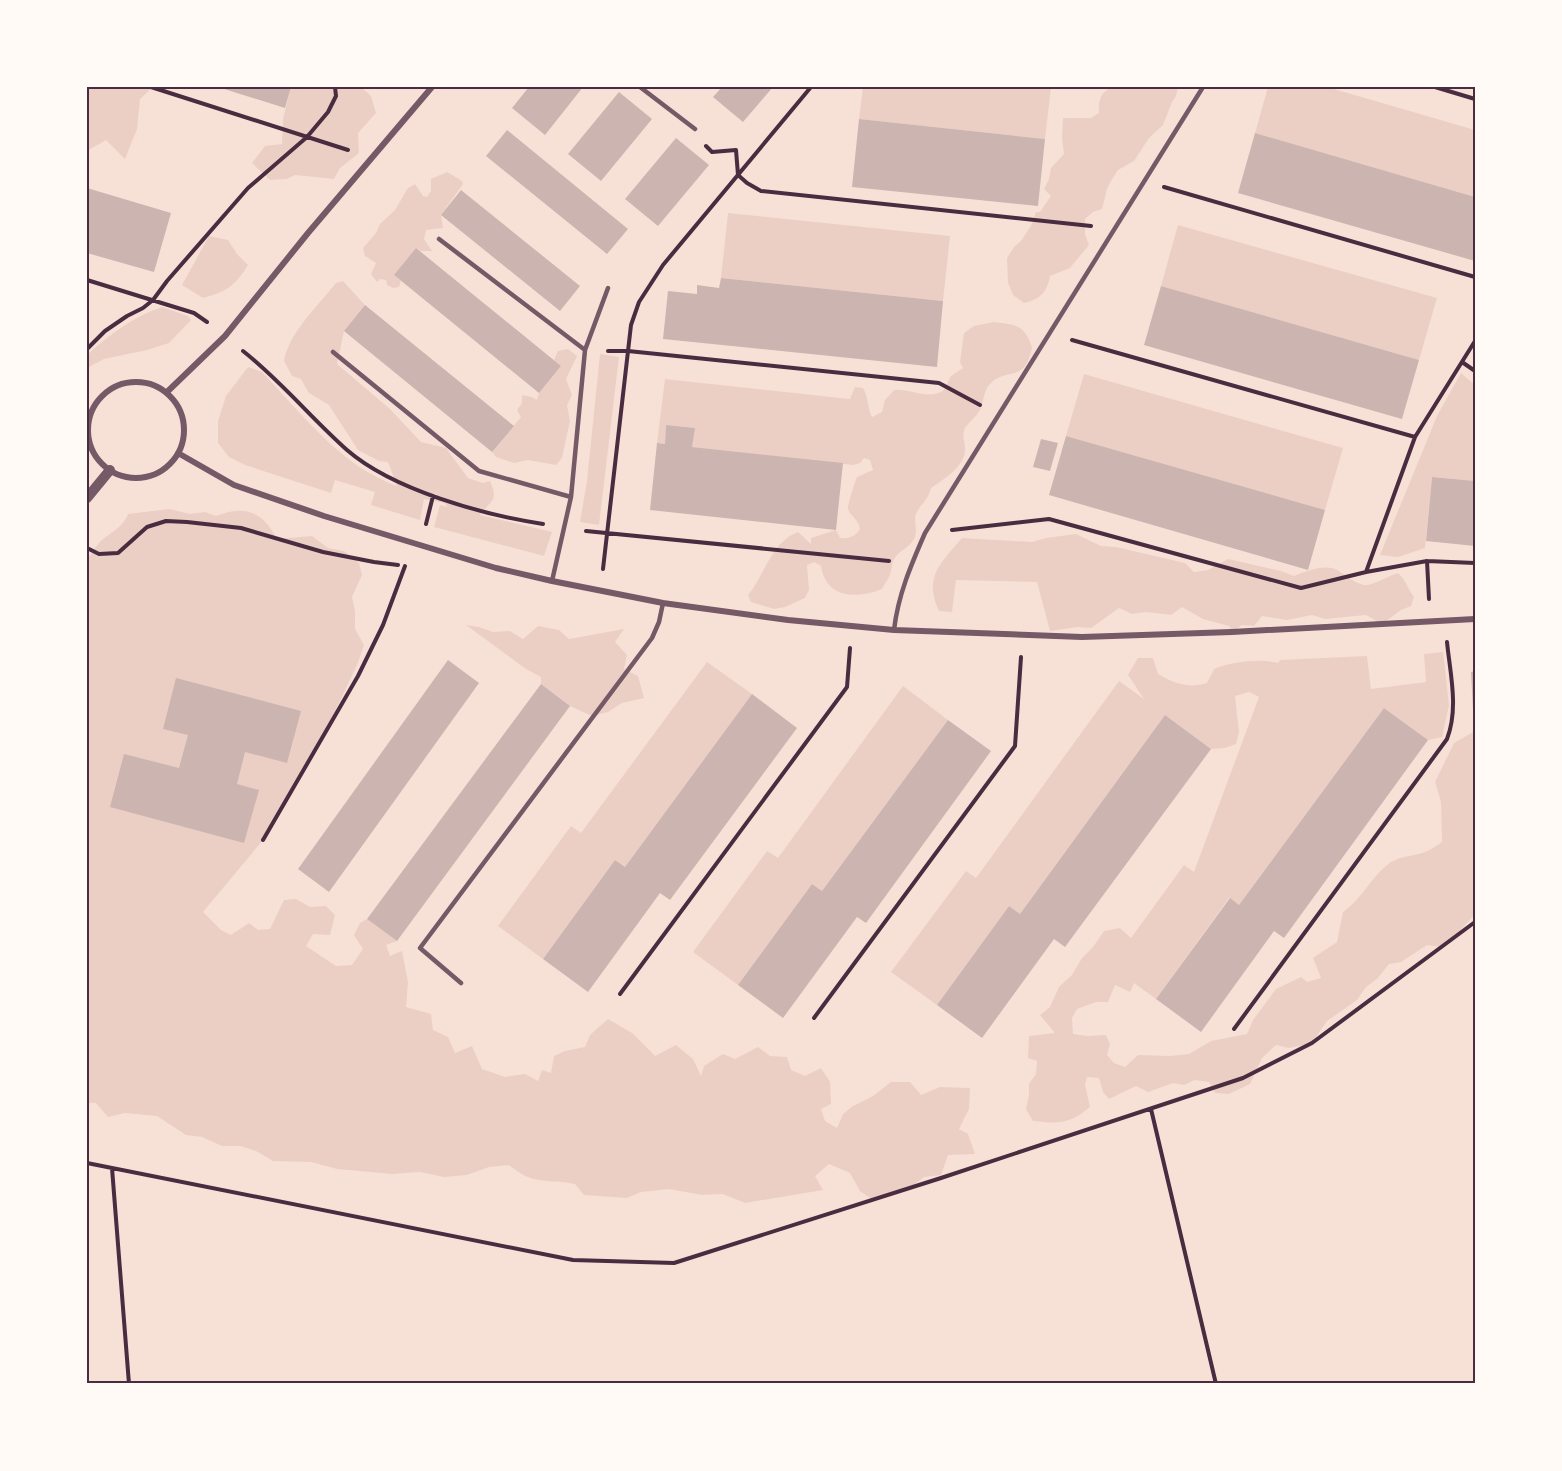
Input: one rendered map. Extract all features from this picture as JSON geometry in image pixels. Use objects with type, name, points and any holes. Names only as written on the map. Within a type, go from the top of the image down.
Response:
[{"type":"street","points":[[167,392],[225,336],[432,87]]},
{"type":"street","points":[[139,381],[155,385],[167,392],[178,407],[184,423],[183,441],[171,462],[158,473],[145,477],[121,476],[99,461],[91,447],[88,431],[88,415],[97,401],[109,390],[123,383],[139,381]]},
{"type":"street","points":[[178,453],[234,485],[324,516],[496,567],[552,581],[663,603],[788,620],[894,630],[1082,637],[1475,619]]},
{"type":"street","points":[[87,498],[110,470]]},
{"type":"lane","points":[[640,87],[695,129]]},
{"type":"lane","points":[[894,630],[897,606],[904,583],[925,533],[1203,87]]},
{"type":"lane","points":[[439,239],[585,350]]},
{"type":"lane","points":[[552,581],[571,497],[585,350],[608,288]]},
{"type":"lane","points":[[333,352],[479,471],[571,497]]},
{"type":"lane","points":[[461,983],[420,948],[652,638],[659,622],[663,603]]},
{"type":"path","points":[[151,87],[372,157]]},
{"type":"path","points":[[87,349],[105,331],[153,300],[220,218],[249,188],[307,137],[328,112],[336,96],[335,87]]},
{"type":"path","points":[[598,590],[608,534],[631,325],[639,302],[650,283],[811,87]]},
{"type":"path","points":[[1434,87],[1475,99]]},
{"type":"path","points":[[695,129],[698,140],[712,152],[736,150],[738,175],[755,188],[771,193],[1116,229]]},
{"type":"path","points":[[1144,182],[1475,277]]},
{"type":"path","points":[[87,280],[194,313],[264,367],[348,450],[376,470],[444,499],[485,512],[554,526]]},
{"type":"path","points":[[1050,334],[1415,437]]},
{"type":"path","points":[[1366,572],[1415,437],[1475,341]]},
{"type":"path","points":[[628,351],[939,382],[999,416]]},
{"type":"path","points":[[1462,362],[1475,371]]},
{"type":"path","points":[[575,529],[893,562],[925,533],[1049,519],[1301,588],[1366,572],[1427,561],[1475,563]]},
{"type":"path","points":[[87,548],[99,554],[118,553],[147,527],[166,521],[187,522],[241,528],[323,552],[406,566],[383,626],[358,676],[262,840]]},
{"type":"path","points":[[1427,561],[1431,621]]},
{"type":"path","points":[[1234,1029],[1447,738],[1452,725],[1453,705],[1446,620]]},
{"type":"path","points":[[620,994],[847,687],[851,626]]},
{"type":"path","points":[[814,1018],[1015,746],[1022,661],[1019,635]]},
{"type":"path","points":[[87,1163],[573,1260],[674,1263],[1243,1078],[1312,1043],[1475,921]]},
{"type":"path","points":[[1151,1109],[1216,1384]]},
{"type":"path","points":[[112,1168],[129,1384]]},
{"type":"shaded area","points":[[87,87],[153,87],[140,99],[137,129],[125,159],[106,140],[87,151]]},
{"type":"shaded area","points":[[291,87],[361,87],[371,96],[376,113],[358,133],[359,153],[340,168],[334,179],[295,175],[287,179],[270,180],[252,163],[265,146],[282,144],[283,119]]},
{"type":"shaded area","points":[[863,87],[1051,87],[1045,139],[859,119]]},
{"type":"shaded area","points":[[1111,87],[1178,87],[1163,125],[1149,138],[1134,161],[1118,170],[1107,189],[1102,209],[1093,212],[1085,219],[1085,234],[1089,245],[1070,268],[1050,276],[1042,294],[1024,303],[1013,295],[1008,283],[1007,258],[1031,226],[1036,212],[1040,212],[1051,196],[1044,189],[1051,168],[1064,154],[1063,118],[1091,118],[1099,113],[1100,98]]},
{"type":"shaded area","points":[[1268,87],[1327,87],[1475,130],[1475,197],[1255,133]]},
{"type":"shaded area","points":[[447,172],[463,184],[441,215],[443,228],[426,230],[424,239],[432,251],[421,251],[416,248],[395,276],[401,281],[399,287],[393,288],[387,285],[386,280],[380,279],[377,282],[371,274],[376,263],[365,256],[363,248],[376,233],[380,224],[395,210],[408,188],[415,184],[423,196],[427,197],[431,191],[431,179]]},
{"type":"shaded area","points":[[728,213],[950,236],[943,301],[721,278]]},
{"type":"shaded area","points":[[1178,225],[1437,298],[1419,360],[1161,286]]},
{"type":"shaded area","points":[[209,236],[228,240],[248,265],[229,287],[203,298],[182,285]]},
{"type":"shaded area","points":[[343,281],[365,305],[344,331],[337,364],[390,409],[421,442],[446,448],[468,478],[483,483],[490,481],[494,497],[480,515],[552,532],[544,556],[434,527],[440,505],[448,507],[444,503],[424,499],[420,520],[371,505],[375,492],[335,480],[331,493],[245,465],[229,457],[218,443],[218,421],[226,396],[248,367],[262,372],[340,452],[358,466],[397,486],[388,462],[379,461],[358,450],[329,405],[309,393],[301,379],[292,376],[284,361],[292,340],[305,320],[336,283]]},
{"type":"shaded area","points":[[162,307],[188,316],[191,320],[169,343],[104,359],[87,368],[87,355],[104,340],[132,321]]},
{"type":"shaded area","points":[[994,322],[1014,325],[1026,334],[1032,347],[1029,359],[1020,371],[996,379],[988,387],[980,410],[965,428],[964,457],[952,473],[931,488],[915,518],[914,539],[894,559],[890,575],[882,589],[863,594],[844,594],[829,585],[821,566],[814,562],[807,565],[809,590],[805,598],[774,609],[751,602],[748,595],[775,551],[789,537],[798,532],[811,544],[811,538],[836,530],[840,538],[851,537],[858,532],[859,525],[848,507],[857,477],[873,470],[870,460],[864,458],[860,463],[853,465],[692,447],[694,428],[666,425],[665,444],[657,443],[665,379],[850,399],[855,387],[863,388],[872,417],[882,412],[885,400],[894,390],[924,394],[936,394],[943,391],[951,376],[963,368],[960,362],[964,333],[974,326]]},
{"type":"shaded area","points":[[568,349],[577,356],[566,379],[572,395],[567,405],[570,421],[562,458],[556,465],[528,460],[514,463],[496,457],[492,452],[521,417],[517,410],[522,403],[522,395],[537,400],[539,393],[561,366],[554,360],[558,351]]},
{"type":"shaded area","points":[[600,354],[619,357],[599,525],[580,522],[587,481]]},
{"type":"shaded area","points":[[1461,373],[1475,385],[1475,481],[1432,477],[1425,548],[1398,557],[1380,555],[1437,416]]},
{"type":"shaded area","points":[[1084,374],[1343,448],[1325,510],[1066,436]]},
{"type":"shaded area","points":[[169,509],[190,514],[205,512],[216,516],[236,511],[252,513],[265,522],[277,539],[312,536],[328,548],[344,551],[359,563],[362,575],[352,597],[355,629],[364,645],[357,665],[322,739],[263,840],[203,912],[221,930],[231,935],[249,923],[258,930],[270,929],[284,900],[296,899],[310,907],[326,906],[335,915],[330,935],[313,934],[306,946],[336,966],[352,965],[363,949],[354,935],[360,923],[367,919],[397,941],[386,945],[390,956],[402,951],[408,982],[406,1007],[431,1014],[433,1030],[448,1037],[455,1053],[472,1046],[482,1069],[505,1077],[525,1074],[538,1081],[542,1070],[551,1073],[554,1056],[585,1047],[590,1035],[608,1019],[632,1033],[655,1056],[676,1045],[693,1059],[701,1076],[704,1066],[723,1054],[735,1059],[758,1047],[770,1056],[787,1057],[791,1070],[805,1076],[821,1068],[830,1082],[831,1104],[821,1109],[825,1121],[837,1128],[843,1114],[891,1082],[910,1082],[921,1095],[940,1087],[970,1088],[969,1109],[959,1129],[968,1134],[975,1154],[948,1155],[941,1175],[924,1177],[906,1191],[873,1200],[860,1191],[850,1173],[829,1164],[815,1176],[823,1190],[745,1203],[723,1194],[702,1195],[669,1189],[641,1192],[627,1198],[584,1195],[575,1184],[533,1179],[509,1165],[489,1167],[467,1175],[444,1177],[420,1172],[392,1174],[337,1169],[311,1162],[273,1161],[256,1151],[240,1146],[222,1146],[202,1137],[186,1135],[157,1116],[125,1113],[108,1117],[96,1103],[87,1103],[87,560],[103,539],[121,526],[128,514]]},
{"type":"shaded area","points":[[1076,534],[1101,546],[1116,547],[1185,563],[1194,572],[1208,570],[1228,559],[1294,576],[1316,569],[1334,569],[1364,585],[1398,573],[1414,597],[1411,606],[1401,610],[1382,624],[1366,615],[1325,619],[1312,615],[1287,620],[1262,616],[1254,626],[1242,625],[1232,632],[1229,626],[1203,619],[1182,607],[1171,615],[1146,612],[1132,614],[1119,608],[1091,628],[1078,627],[1050,631],[1037,582],[956,580],[952,612],[939,611],[933,589],[934,580],[941,563],[962,538],[1032,542]]},
{"type":"shaded area","points":[[466,625],[493,632],[510,631],[523,639],[538,626],[559,630],[569,639],[624,629],[615,642],[627,655],[624,669],[638,676],[644,698],[622,703],[608,712],[592,716],[570,706],[541,684],[541,677],[526,669]]},
{"type":"shaded area","points":[[1443,652],[1449,705],[1442,737],[1428,740],[1384,708],[1239,905],[1229,898],[1156,999],[1134,983],[1130,992],[1115,985],[1108,1002],[1096,1002],[1077,1009],[1072,1018],[1073,1034],[1106,1035],[1110,1044],[1107,1055],[1114,1063],[1125,1067],[1138,1055],[1189,1054],[1211,1041],[1247,1034],[1253,1020],[1276,989],[1301,977],[1307,982],[1321,978],[1313,958],[1337,942],[1343,912],[1355,902],[1387,865],[1395,860],[1425,852],[1442,842],[1441,802],[1435,782],[1454,743],[1475,731],[1475,914],[1441,947],[1427,945],[1401,962],[1389,964],[1377,979],[1366,987],[1357,1000],[1327,1021],[1312,1043],[1289,1048],[1276,1045],[1262,1058],[1250,1084],[1229,1094],[1215,1093],[1209,1082],[1195,1080],[1184,1085],[1173,1083],[1148,1092],[1136,1086],[1109,1099],[1103,1092],[1099,1078],[1087,1077],[1085,1085],[1090,1107],[1076,1117],[1063,1122],[1033,1121],[1026,1109],[1029,1084],[1036,1074],[1037,1061],[1028,1058],[1029,1036],[1055,1033],[1040,1015],[1050,1007],[1059,987],[1072,975],[1082,958],[1104,931],[1120,928],[1131,938],[1184,865],[1194,872],[1259,697],[1249,692],[1235,696],[1239,732],[1236,744],[1225,748],[1211,749],[1165,715],[1020,914],[1009,906],[937,1005],[891,972],[966,871],[976,878],[1119,681],[1144,699],[1128,675],[1138,658],[1153,658],[1158,674],[1169,680],[1188,685],[1200,685],[1207,683],[1214,669],[1237,663],[1263,661],[1278,663],[1280,660],[1367,656],[1371,689],[1426,682],[1424,654]]},
{"type":"shaded area","points":[[707,662],[752,694],[625,867],[615,860],[543,959],[498,926],[571,826],[581,833]]},
{"type":"shaded area","points":[[903,686],[948,720],[822,891],[812,884],[738,985],[693,952],[767,851],[778,858]]},
{"type":"building","points":[[218,87],[291,87],[285,108]]},
{"type":"building","points":[[529,87],[583,87],[545,135],[512,108]]},
{"type":"building","points":[[722,87],[773,87],[743,122],[713,97]]},
{"type":"building","points":[[619,92],[652,119],[601,181],[568,154]]},
{"type":"building","points":[[859,119],[1045,139],[1038,206],[852,187]]},
{"type":"building","points":[[507,130],[628,229],[607,254],[486,156]]},
{"type":"building","points":[[1255,133],[1475,197],[1475,261],[1238,193]]},
{"type":"building","points":[[676,138],[709,165],[658,226],[625,199]]},
{"type":"building","points":[[87,188],[171,213],[154,272],[87,253]]},
{"type":"building","points":[[461,190],[580,286],[560,311],[441,215]]},
{"type":"building","points":[[416,248],[561,366],[539,393],[394,275]]},
{"type":"building","points":[[721,278],[943,301],[937,367],[663,339],[668,291],[697,294],[697,285],[719,288]]},
{"type":"building","points":[[1161,286],[1419,360],[1402,419],[1144,345]]},
{"type":"building","points":[[365,305],[514,426],[492,452],[344,331]]},
{"type":"building","points":[[666,425],[695,428],[692,447],[843,463],[836,530],[650,510],[657,443],[665,444]]},
{"type":"building","points":[[1066,436],[1325,510],[1308,570],[1049,495]]},
{"type":"building","points":[[1041,439],[1058,443],[1050,471],[1033,467]]},
{"type":"building","points":[[1432,477],[1475,481],[1475,546],[1426,541]]},
{"type":"building","points":[[448,660],[479,683],[329,892],[298,869]]},
{"type":"building","points":[[1475,671],[1475,710],[1473,710],[1471,672]]},
{"type":"building","points":[[176,678],[301,711],[287,763],[245,752],[237,784],[259,790],[244,843],[110,807],[124,754],[179,768],[188,735],[163,729]]},
{"type":"building","points":[[541,684],[570,706],[397,941],[367,919]]},
{"type":"building","points":[[752,694],[797,728],[670,900],[660,893],[588,992],[543,959],[615,860],[625,867]]},
{"type":"building","points":[[1384,708],[1428,740],[1284,938],[1274,931],[1201,1032],[1156,999],[1230,898],[1239,905]]},
{"type":"building","points":[[1165,715],[1211,749],[1065,947],[1054,939],[982,1038],[937,1005],[1009,906],[1020,914]]},
{"type":"building","points":[[948,720],[991,751],[866,923],[857,917],[783,1018],[738,985],[812,884],[822,891]]}]
